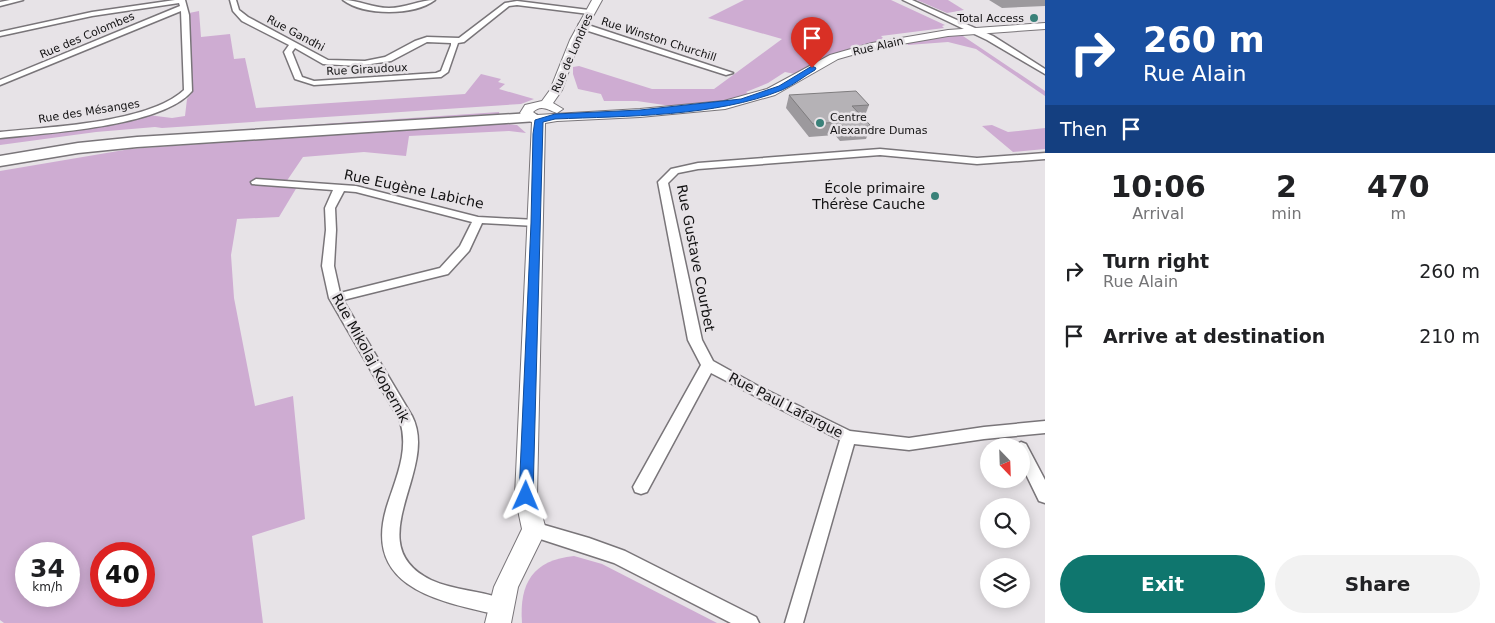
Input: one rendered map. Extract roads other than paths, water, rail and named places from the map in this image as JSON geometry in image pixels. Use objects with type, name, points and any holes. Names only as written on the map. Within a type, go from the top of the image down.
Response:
[{"type":"highway","points":[[3,153],[101,137],[543,113]]},
{"type":"highway","points":[[3,153],[78,148],[215,132]]},
{"type":"highway","points":[[0,166],[78,148]]},
{"type":"street","points":[[0,4],[20,0]]},
{"type":"street","name":"Rue Gandhi","points":[[234,0],[236,11],[244,19],[326,62],[337,64],[380,62],[390,59],[428,39],[454,42]]},
{"type":"street","points":[[349,0],[369,9],[390,10],[408,8],[432,0]]},
{"type":"street","name":"Rue de Londres","points":[[534,530],[526,496],[536,223],[537,134],[543,113],[556,90],[582,26],[597,0]]},
{"type":"street","points":[[906,0],[990,38],[1045,72]]},
{"type":"street","points":[[0,34],[92,14],[182,3]]},
{"type":"street","name":"Rue des Colombes","points":[[0,83],[182,3]]},
{"type":"street","name":"Rue des Mésanges","points":[[0,135],[126,118],[154,111],[179,101],[188,91],[185,15],[182,3]]},
{"type":"street","points":[[454,42],[461,40],[507,4],[517,3],[589,12]]},
{"type":"street","name":"Rue Winston Churchill","points":[[582,26],[729,73]]},
{"type":"street","name":"Rue Alain","points":[[543,113],[662,110],[707,107],[743,101],[781,88],[820,64],[853,51],[921,36],[1045,26]]},
{"type":"street","name":"Rue Giraudoux","points":[[294,44],[288,52],[299,80],[314,83],[438,75],[444,72],[455,44],[454,42]]},
{"type":"street","name":"Rue Gustave Courbet","points":[[708,365],[696,340],[663,182],[671,173],[698,166],[880,152],[978,160],[1045,156]]},
{"type":"street","name":"Rue Eugène Labiche","points":[[256,182],[356,189],[478,220],[536,223]]},
{"type":"street","name":"Rue Mikolaj Kopernik","points":[[341,188],[335,195],[330,208],[331,230],[328,266],[335,298],[407,420],[412,432],[413,443],[410,461],[391,526],[391,542],[396,558],[404,572],[418,584],[499,614]]},
{"type":"street","points":[[335,298],[444,271],[463,252],[478,220]]},
{"type":"street","points":[[641,487],[708,365]]},
{"type":"street","name":"Rue Paul Lafargue","points":[[708,365],[753,390],[848,437],[909,444],[1045,427]]},
{"type":"street","points":[[1012,430],[1016,438]]},
{"type":"street","points":[[794,623],[848,437]]},
{"type":"street","points":[[1030,465],[1045,496]]},
{"type":"street","points":[[499,614],[518,560],[534,530],[610,554],[750,623]]},
{"type":"place","name":"Total Access","points":[[1034,18]]},
{"type":"place","name":"Centre Alexandre Dumas","points":[[820,123]]},
{"type":"place","name":"École primaire Thérèse Cauche","points":[[935,196]]}]
